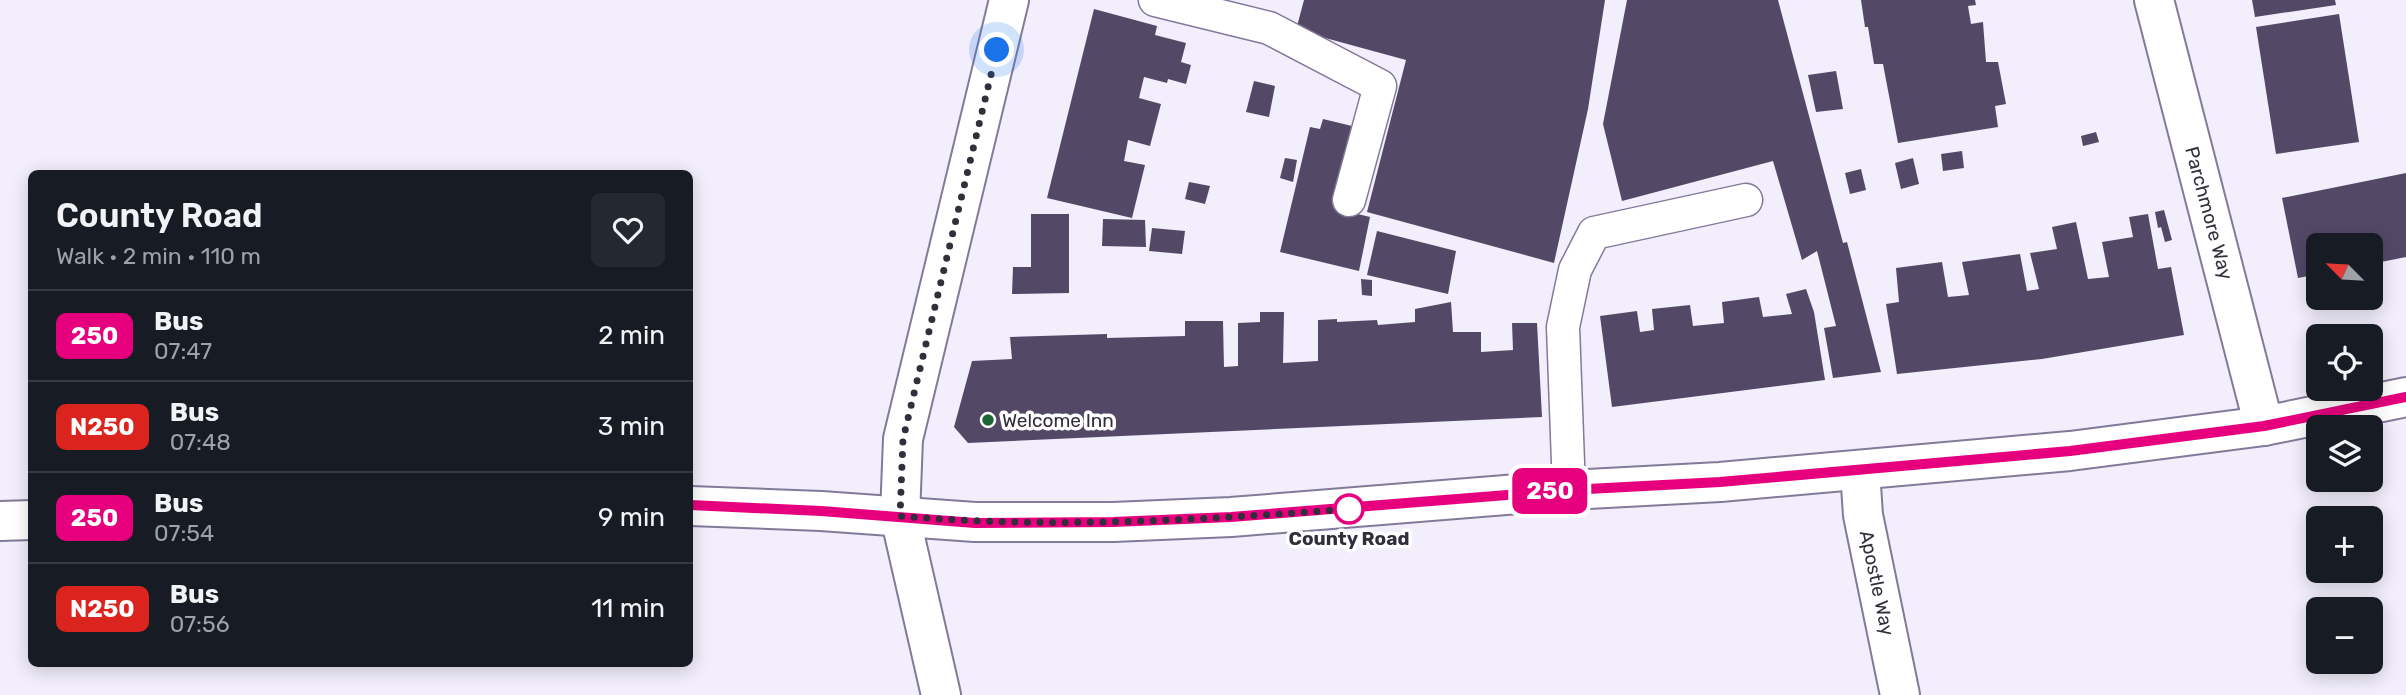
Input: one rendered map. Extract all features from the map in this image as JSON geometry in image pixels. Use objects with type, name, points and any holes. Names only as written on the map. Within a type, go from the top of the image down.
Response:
[{"type":"main road","points":[[941,695],[900,516],[903,439],[1009,0]]},
{"type":"main road","name":"Parchmore Way","points":[[2154,0],[2264,426]]},
{"type":"main road","points":[[693,506],[900,516],[975,523],[1113,522],[1231,517],[1569,490],[1860,471],[2070,451],[2264,426],[2406,397]]},
{"type":"main road","name":"Apostle Way","points":[[1860,471],[1863,515],[1900,695]]},
{"type":"main road","points":[[0,521],[28,520]]},
{"type":"lane","points":[[1155,0],[1269,28],[1380,86],[1349,200]]},
{"type":"lane","points":[[1569,490],[1563,327],[1574,270],[1594,233],[1746,200]]},
{"type":"building","points":[[1304,0],[1605,0],[1588,109],[1554,263],[1367,212],[1406,60],[1296,30]]},
{"type":"building","points":[[1627,0],[1778,0],[1843,243],[1847,242],[1881,372],[1833,378],[1824,328],[1836,326],[1817,251],[1802,260],[1773,161],[1622,201],[1603,124]]},
{"type":"building","points":[[1861,0],[1975,0],[1976,5],[1968,6],[1971,24],[1983,22],[1986,62],[1998,62],[2006,104],[1995,106],[1998,127],[1898,143],[1883,64],[1874,64]]},
{"type":"building","points":[[2252,0],[2335,0],[2336,5],[2255,17]]},
{"type":"building","points":[[1094,9],[1157,26],[1155,35],[1186,43],[1181,62],[1191,65],[1186,84],[1168,79],[1167,83],[1144,77],[1139,98],[1161,104],[1150,146],[1128,140],[1124,161],[1145,165],[1132,218],[1047,198]]},
{"type":"building","points":[[2339,14],[2359,142],[2276,154],[2256,27]]},
{"type":"building","points":[[1836,71],[1843,109],[1816,112],[1808,75]]},
{"type":"building","points":[[1254,81],[1275,86],[1269,117],[1246,112]]},
{"type":"building","points":[[1323,119],[1352,126],[1333,208],[1370,217],[1359,271],[1280,252],[1310,127],[1320,129]]},
{"type":"building","points":[[2096,132],[2099,142],[2083,146],[2081,136]]},
{"type":"building","points":[[1962,151],[1964,168],[1943,171],[1941,154]]},
{"type":"building","points":[[1285,158],[1297,160],[1293,182],[1280,178]]},
{"type":"building","points":[[1913,158],[1919,184],[1901,189],[1895,163]]},
{"type":"building","points":[[1861,169],[1866,190],[1850,194],[1845,173]]},
{"type":"building","points":[[2406,173],[2406,257],[2384,261],[2384,233],[2306,233],[2306,276],[2298,278],[2282,198]]},
{"type":"building","points":[[1189,182],[1210,186],[1205,204],[1185,199]]},
{"type":"building","points":[[2164,210],[2172,240],[2165,242],[2161,227],[2158,228],[2155,212]]},
{"type":"building","points":[[1031,214],[1069,214],[1069,293],[1012,294],[1013,267],[1031,267]]},
{"type":"building","points":[[2148,214],[2158,269],[2171,267],[2184,335],[2042,359],[1897,374],[1886,304],[1899,302],[1896,268],[1942,262],[1948,297],[1969,295],[1962,262],[2020,254],[2027,291],[2039,289],[2030,253],[2057,249],[2052,227],[2076,222],[2088,279],[2109,277],[2102,242],[2133,237],[2129,217]]},
{"type":"building","points":[[1103,219],[1145,220],[1146,247],[1102,246]]},
{"type":"building","points":[[1152,228],[1185,231],[1182,254],[1149,251]]},
{"type":"building","points":[[1377,231],[1456,251],[1448,294],[1367,275]]},
{"type":"building","points":[[1361,279],[1372,280],[1372,296],[1362,295]]},
{"type":"building","points":[[1806,289],[1814,312],[1825,380],[1612,407],[1600,316],[1637,311],[1640,332],[1654,330],[1652,309],[1690,305],[1693,326],[1724,323],[1722,302],[1759,297],[1763,317],[1792,314],[1786,294]]},
{"type":"building","points":[[1451,302],[1453,332],[1481,332],[1481,352],[1513,350],[1512,323],[1537,323],[1542,417],[968,443],[954,427],[972,361],[1012,359],[1010,337],[1107,334],[1107,338],[1185,336],[1185,321],[1223,321],[1224,367],[1238,366],[1238,323],[1260,322],[1260,312],[1284,312],[1283,363],[1318,361],[1318,320],[1377,320],[1378,325],[1415,322],[1415,309]]},
{"type":"bus line","name":"250","points":[[693,505],[861,513],[975,523],[1113,522],[1231,517],[1569,490],[1720,482],[2070,451],[2264,426],[2406,397]]},
{"type":"place","name":"Welcome Inn","points":[[988,420]]},
{"type":"place","name":"County Road","points":[[1349,509]]},
{"type":"route","points":[[997,50],[903,439],[900,516],[975,523],[1113,522],[1349,509]]}]
